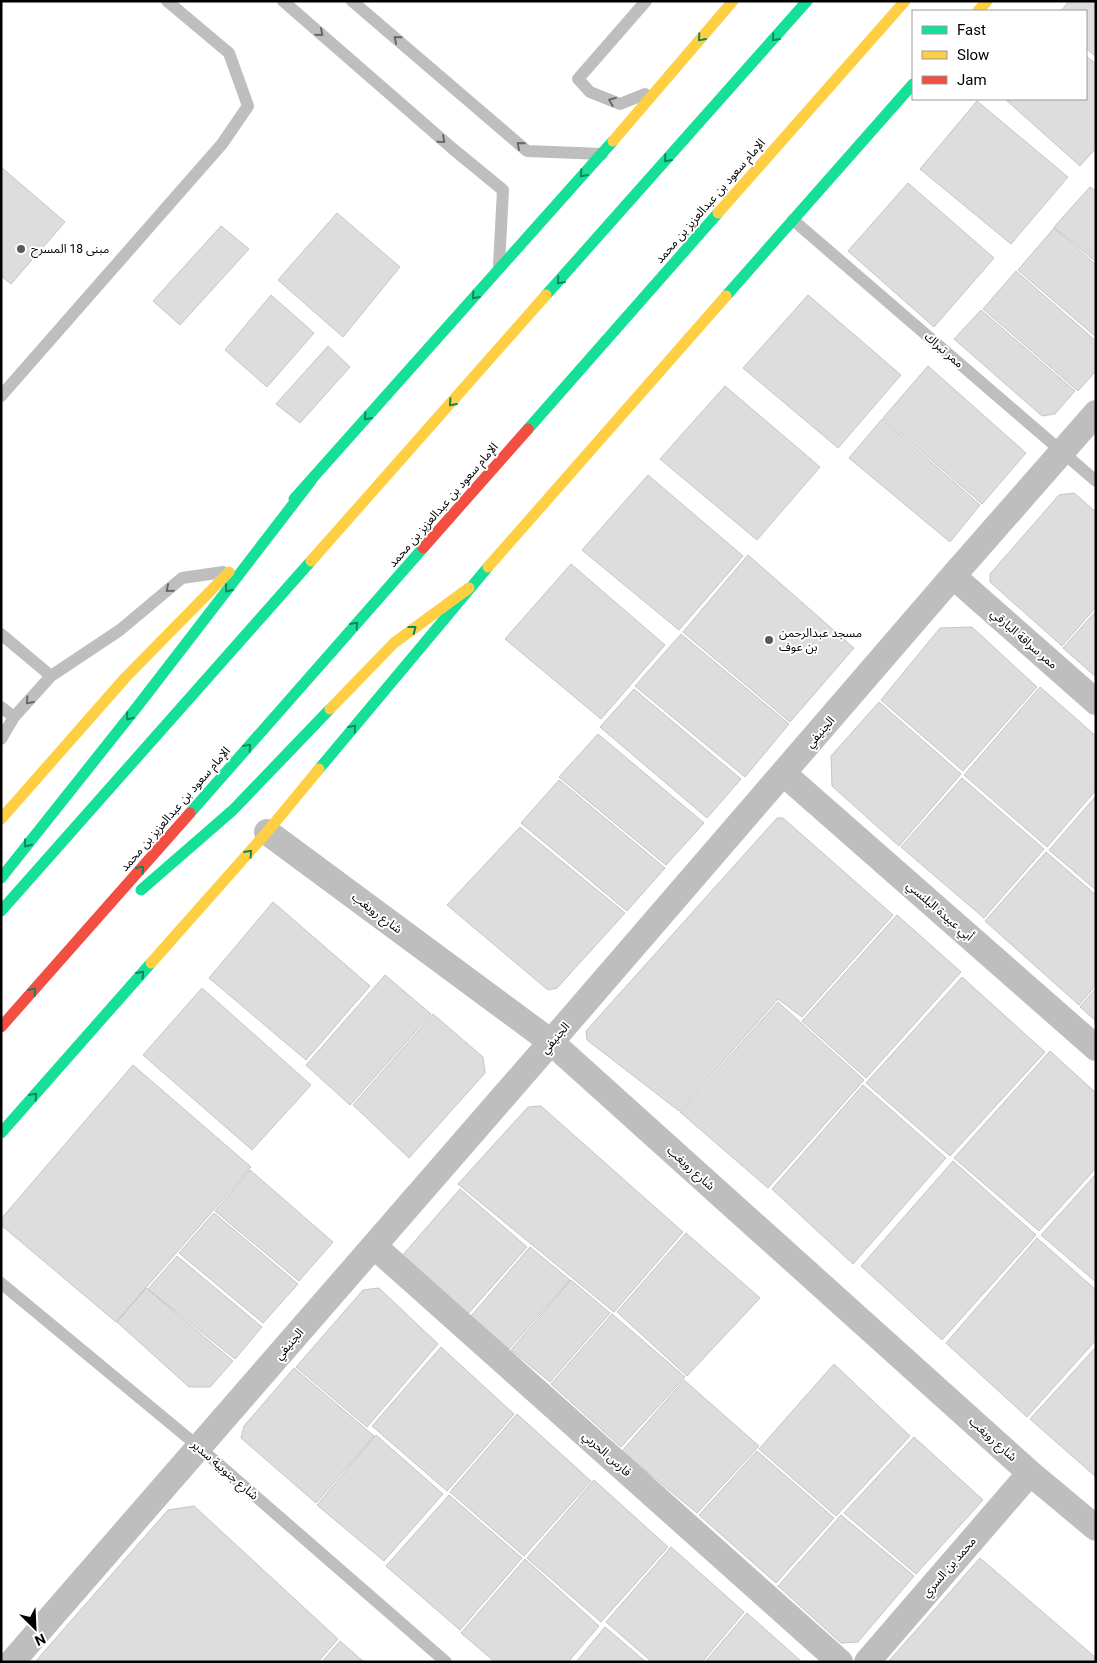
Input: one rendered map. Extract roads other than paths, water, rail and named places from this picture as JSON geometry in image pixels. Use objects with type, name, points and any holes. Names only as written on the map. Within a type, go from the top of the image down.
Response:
[{"type":"main road","points":[[1,819],[125,678],[230,571],[311,481],[602,154],[733,1]]},
{"type":"main road","points":[[1,911],[807,1]]},
{"type":"main road","name":"الإمام سعود بن عبدالعزيز بن محمد","points":[[1,1027],[905,1]]},
{"type":"main road","points":[[1,1133],[267,832],[469,588],[912,85]]},
{"type":"main road","points":[[1,878],[137,707],[311,481]]},
{"type":"main road","points":[[59,962],[233,810],[394,643],[469,588]]},
{"type":"street","name":"الجنيفي","points":[[12,1662],[1096,413]]},
{"type":"street","name":"ممر سراقة البارقي","points":[[953,576],[1096,702]]},
{"type":"street","name":"أبي عبيدة البلنسي","points":[[784,774],[1096,1048]]},
{"type":"street","name":"شارع رويغب","points":[[267,832],[552,1042],[1030,1472],[1096,1528]]},
{"type":"street","name":"فارس الحربي","points":[[374,1246],[840,1662]]},
{"type":"street","name":"محمد بن السري","points":[[867,1662],[1030,1472]]},
{"type":"lane","points":[[1,396],[222,144],[248,106],[229,53],[167,1]]},
{"type":"lane","points":[[283,1],[452,149],[504,190],[499,269]]},
{"type":"lane","points":[[352,1],[527,150],[602,154]]},
{"type":"lane","points":[[646,1],[578,79],[590,92],[620,104],[656,89]]},
{"type":"lane","name":"ممر تبراك","points":[[792,220],[1096,481]]},
{"type":"lane","points":[[1,739],[14,717],[51,676],[120,630],[182,578],[230,571]]},
{"type":"lane","points":[[1,634],[51,676]]},
{"type":"lane","points":[[1,707],[14,717]]},
{"type":"lane","name":"شارع جنوبية سدير","points":[[1,1282],[199,1447],[446,1662]]},
{"type":"place","name":"مبنى 18 المسرح","points":[[21,249]]},
{"type":"place","name":"مسجد عبدالرحمن بن عوف","points":[[769,640]]}]
